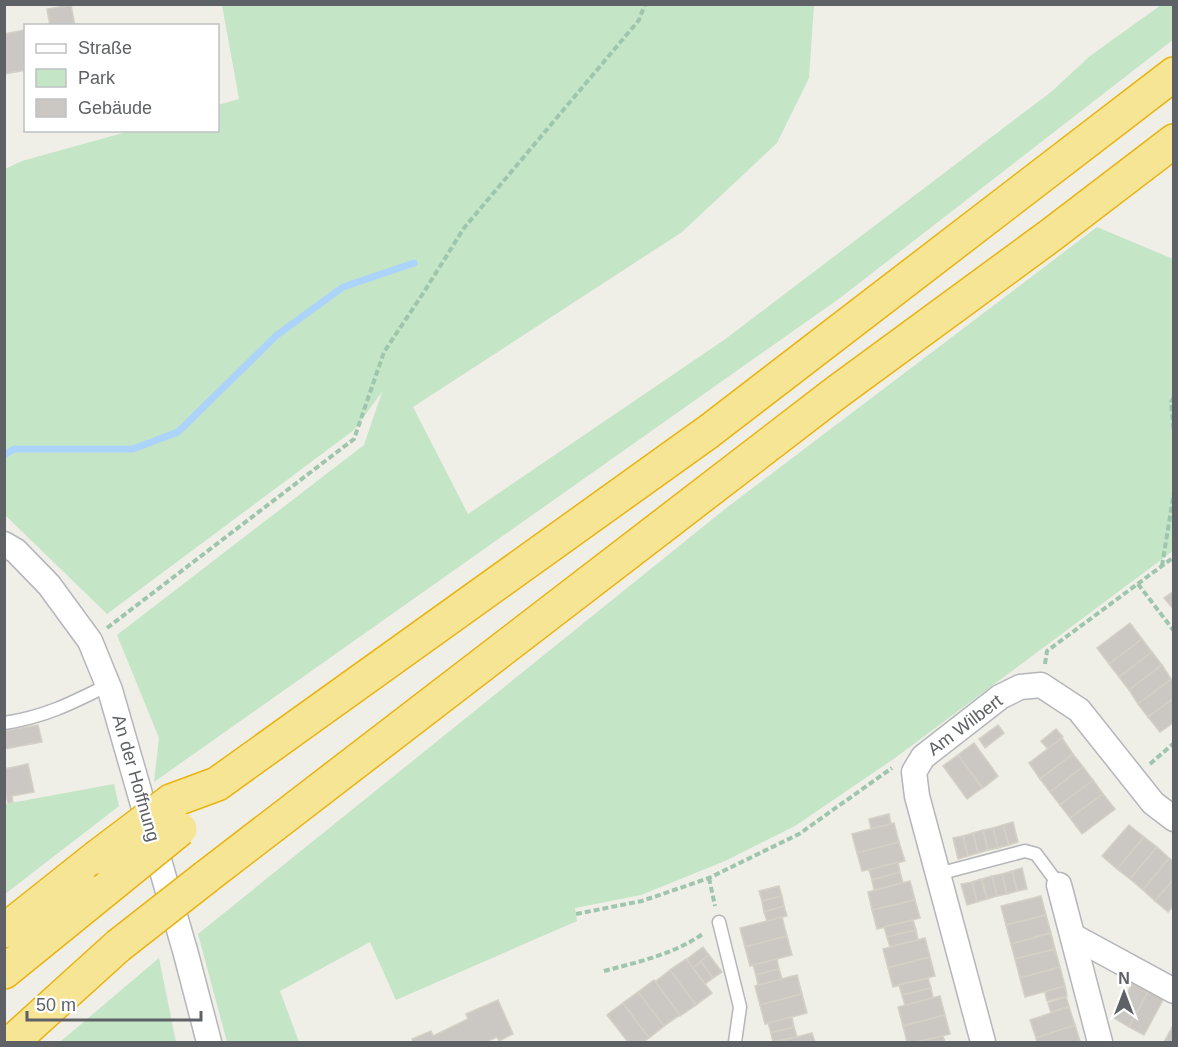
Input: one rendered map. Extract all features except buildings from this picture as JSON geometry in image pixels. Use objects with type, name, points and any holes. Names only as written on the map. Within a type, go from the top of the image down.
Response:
[{"type":"highway","points":[[4,931],[97,857],[175,815],[708,432],[1173,74]]},
{"type":"highway","points":[[4,1033],[837,392],[1051,235],[1173,141]]},
{"type":"highway","points":[[4,972],[105,890],[175,815]]},
{"type":"highway","points":[[12,1042],[118,945]]},
{"type":"street","name":"An der Hoffnung","points":[[4,544],[16,551],[49,585],[90,641],[108,685],[186,954],[209,1042]]},
{"type":"street","name":"Am Wilbert","points":[[983,1042],[917,796],[914,772],[923,757],[1000,697],[1020,687],[1041,685]]},
{"type":"street","points":[[1041,685],[1079,710],[1153,802],[1173,819]]},
{"type":"street","points":[[1059,885],[1100,1042]]},
{"type":"street","points":[[1073,936],[1173,991]]},
{"type":"lane","points":[[4,723],[32,719],[66,706],[108,685]]},
{"type":"lane","points":[[938,874],[1025,851],[1036,854],[1059,885]]},
{"type":"lane","points":[[719,922],[740,1006],[735,1042]]},
{"type":"path","points":[[90,641],[354,439],[384,352],[464,228],[639,20],[645,4]]},
{"type":"path","points":[[1173,396],[1171,402],[1173,434]]},
{"type":"path","points":[[1162,566],[1173,492]]},
{"type":"path","points":[[1041,685],[1047,651],[1173,557]]},
{"type":"path","points":[[1138,584],[1173,631]]},
{"type":"path","points":[[1134,778],[1173,743]]},
{"type":"path","points":[[576,914],[642,902],[709,878],[799,834],[898,763],[923,757]]},
{"type":"path","points":[[604,971],[651,959],[696,939],[719,922],[709,878]]},
{"type":"green space","points":[[222,5],[814,5],[809,78],[777,143],[682,232],[413,407],[468,514],[724,340],[1051,92],[1090,56],[1161,5],[1173,5],[1174,39],[840,298],[154,782],[159,738],[117,635],[364,445],[382,392],[354,430],[107,614],[5,515],[5,169],[22,161],[126,132],[219,132],[219,105],[239,99]]},
{"type":"green space","points":[[1097,227],[1173,259],[1173,551],[895,758],[795,826],[725,861],[641,895],[575,908],[577,921],[396,1000],[370,942],[280,991],[299,1042],[227,1042],[198,934],[725,509]]},
{"type":"green space","points":[[114,784],[119,806],[5,894],[5,804]]},
{"type":"green space","points":[[159,958],[176,1042],[60,1042]]},
{"type":"waterway","points":[[4,455],[14,449],[133,449],[178,432],[277,335],[343,287],[414,263]]}]
